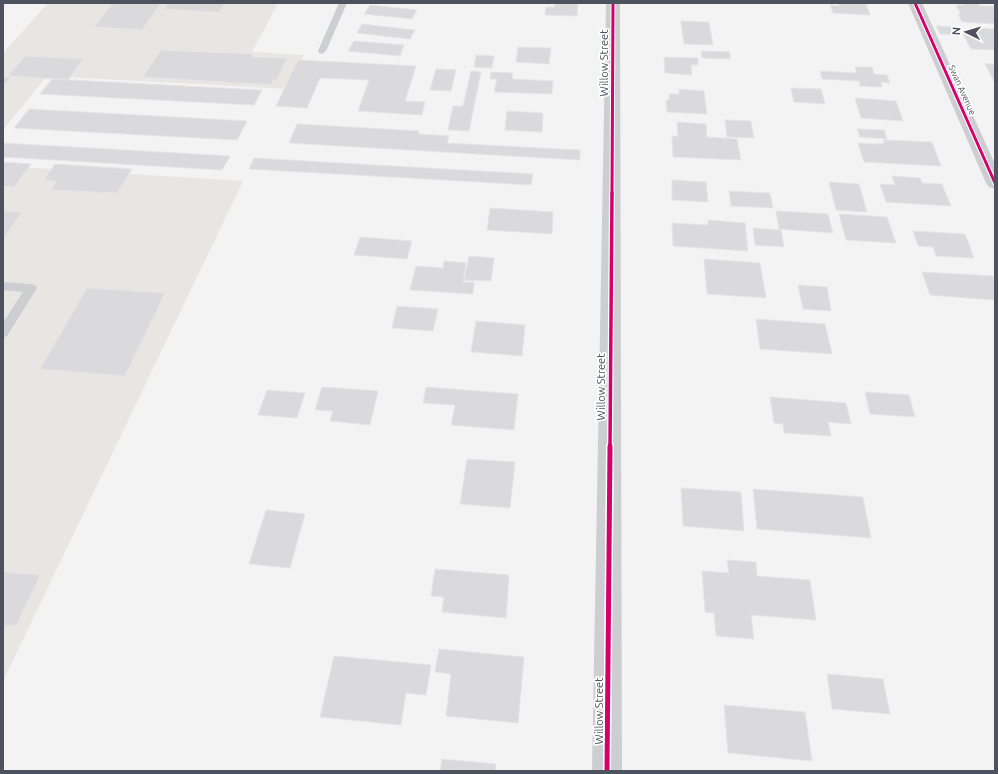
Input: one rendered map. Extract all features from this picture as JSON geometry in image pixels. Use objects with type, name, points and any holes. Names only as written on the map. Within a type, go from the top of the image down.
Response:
[{"type":"street","name":"Willow Street","points":[[607,771],[613,3]]},
{"type":"street","name":"Swan Avenue","points":[[915,3],[995,183]]},
{"type":"lane","points":[[322,51],[343,3]]},
{"type":"lane","points":[[3,286],[31,288],[3,333]]},
{"type":"shaded area","points":[[48,3],[278,3],[252,52],[304,55],[287,89],[47,76],[3,130],[3,53]]},
{"type":"shaded area","points":[[3,166],[243,181],[3,681]]},
{"type":"building","points":[[113,3],[161,3],[142,30],[94,27]]},
{"type":"building","points":[[168,3],[225,3],[219,12],[164,9]]},
{"type":"building","points":[[555,3],[578,3],[577,16],[545,15],[546,7],[554,7]]},
{"type":"building","points":[[838,3],[866,3],[870,15],[833,13],[830,5],[839,6]]},
{"type":"building","points":[[962,3],[978,3],[980,6],[995,6],[995,24],[962,22],[958,14],[961,15],[956,5],[964,5]]},
{"type":"building","points":[[370,5],[417,10],[412,19],[364,14]]},
{"type":"building","points":[[681,21],[709,22],[713,45],[684,44]]},
{"type":"building","points":[[362,24],[415,30],[410,39],[357,33]]},
{"type":"building","points":[[936,26],[957,27],[961,35],[940,34]]},
{"type":"building","points":[[974,28],[995,29],[995,50],[971,49],[963,34],[978,35]]},
{"type":"building","points":[[354,41],[404,45],[400,56],[348,51]]},
{"type":"building","points":[[518,47],[551,48],[549,64],[516,62]]},
{"type":"building","points":[[161,50],[253,54],[252,57],[287,58],[277,80],[274,80],[271,85],[143,77]]},
{"type":"building","points":[[701,51],[730,52],[730,59],[702,58]]},
{"type":"building","points":[[476,55],[494,56],[492,68],[474,67]]},
{"type":"building","points":[[25,56],[83,59],[68,80],[8,76]]},
{"type":"building","points":[[664,57],[698,58],[698,65],[691,65],[692,75],[665,73]]},
{"type":"building","points":[[298,60],[416,66],[405,101],[425,102],[422,115],[358,111],[369,80],[320,78],[307,108],[276,106]]},
{"type":"building","points":[[985,64],[995,64],[995,83]]},
{"type":"building","points":[[855,67],[872,67],[874,74],[887,75],[890,83],[881,82],[882,87],[860,86],[859,81],[822,79],[820,71],[857,73]]},
{"type":"building","points":[[436,69],[456,70],[451,91],[430,90]]},
{"type":"building","points":[[471,71],[481,72],[469,131],[448,130],[453,106],[463,106]]},
{"type":"building","points":[[491,72],[513,73],[512,79],[553,81],[552,94],[494,92],[497,79],[490,79]]},
{"type":"building","points":[[3,77],[11,77],[3,86]]},
{"type":"building","points":[[52,79],[262,90],[254,105],[40,94]]},
{"type":"building","points":[[791,88],[821,89],[825,104],[794,102]]},
{"type":"building","points":[[679,89],[704,91],[707,114],[667,112],[666,100],[669,100],[669,94],[679,94]]},
{"type":"building","points":[[855,98],[896,101],[903,121],[861,118]]},
{"type":"building","points":[[29,109],[247,121],[237,140],[14,128]]},
{"type":"building","points":[[507,111],[543,113],[542,132],[505,130]]},
{"type":"building","points":[[725,120],[751,121],[754,138],[727,137]]},
{"type":"building","points":[[677,122],[706,124],[707,137],[737,139],[741,160],[673,157],[672,136],[678,136]]},
{"type":"building","points":[[297,124],[419,131],[418,134],[449,136],[447,143],[580,150],[580,160],[289,143]]},
{"type":"building","points":[[857,129],[884,130],[887,139],[860,137]]},
{"type":"building","points":[[883,140],[932,142],[941,166],[864,162],[858,143],[884,144]]},
{"type":"building","points":[[3,143],[230,156],[222,170],[3,157]]},
{"type":"building","points":[[254,158],[533,174],[531,185],[249,169]]},
{"type":"building","points":[[3,162],[31,164],[14,187],[3,186]]},
{"type":"building","points":[[55,164],[132,169],[117,193],[51,190],[57,181],[44,180]]},
{"type":"building","points":[[892,176],[920,178],[922,183],[942,184],[951,206],[886,202],[880,184],[895,185]]},
{"type":"building","points":[[672,180],[706,182],[708,202],[672,200]]},
{"type":"building","points":[[829,182],[859,184],[867,212],[836,210]]},
{"type":"building","points":[[729,191],[770,193],[773,208],[731,206]]},
{"type":"building","points":[[490,208],[553,212],[552,234],[487,230]]},
{"type":"building","points":[[3,211],[22,212],[3,239]]},
{"type":"building","points":[[776,211],[828,214],[833,233],[779,229]]},
{"type":"building","points":[[839,214],[887,217],[896,243],[846,240]]},
{"type":"building","points":[[708,220],[745,223],[748,251],[673,246],[672,223],[708,225]]},
{"type":"building","points":[[753,228],[781,230],[784,247],[755,245]]},
{"type":"building","points":[[913,231],[965,234],[974,258],[936,256],[933,247],[918,246]]},
{"type":"building","points":[[360,237],[412,241],[407,259],[354,255]]},
{"type":"building","points":[[469,256],[494,258],[491,281],[464,280]]},
{"type":"building","points":[[704,259],[760,263],[766,298],[707,294]]},
{"type":"building","points":[[444,261],[466,263],[463,282],[474,282],[473,294],[410,290],[416,266],[443,268]]},
{"type":"building","points":[[922,272],[993,276],[995,282],[995,300],[930,295]]},
{"type":"building","points":[[798,285],[827,287],[831,311],[803,309]]},
{"type":"building","points":[[87,288],[165,293],[125,376],[40,369]]},
{"type":"building","points":[[397,306],[438,309],[433,331],[392,328]]},
{"type":"building","points":[[756,319],[825,324],[832,354],[760,349]]},
{"type":"building","points":[[476,321],[525,325],[522,356],[471,352]]},
{"type":"building","points":[[322,387],[378,391],[370,425],[330,421],[333,411],[315,410]]},
{"type":"building","points":[[426,387],[518,394],[514,430],[451,425],[455,405],[423,403]]},
{"type":"building","points":[[267,390],[305,393],[297,418],[258,415]]},
{"type":"building","points":[[865,392],[909,395],[915,417],[870,414]]},
{"type":"building","points":[[770,397],[846,403],[851,424],[828,422],[831,436],[784,433],[783,424],[774,423]]},
{"type":"building","points":[[467,459],[515,462],[510,508],[460,504]]},
{"type":"building","points":[[681,488],[741,492],[744,531],[683,526]]},
{"type":"building","points":[[753,489],[863,497],[871,538],[757,529]]},
{"type":"building","points":[[266,510],[305,514],[290,568],[249,564]]},
{"type":"building","points":[[727,560],[756,562],[757,576],[810,580],[816,620],[751,615],[754,639],[716,636],[714,613],[705,612],[702,571],[729,573]]},
{"type":"building","points":[[435,569],[509,575],[506,618],[442,612],[444,597],[431,596]]},
{"type":"building","points":[[3,572],[40,575],[16,626],[3,625]]},
{"type":"building","points":[[439,649],[524,657],[518,723],[446,716],[451,674],[435,672]]},
{"type":"building","points":[[334,656],[431,665],[426,695],[406,693],[401,725],[320,717]]},
{"type":"building","points":[[827,674],[883,679],[890,714],[832,709]]},
{"type":"building","points":[[724,705],[805,712],[812,761],[728,753]]},
{"type":"building","points":[[442,759],[496,764],[495,771],[440,771]]},
{"type":"cycle path","points":[[607,771],[613,3]]},
{"type":"cycle path","points":[[915,3],[995,183]]}]
